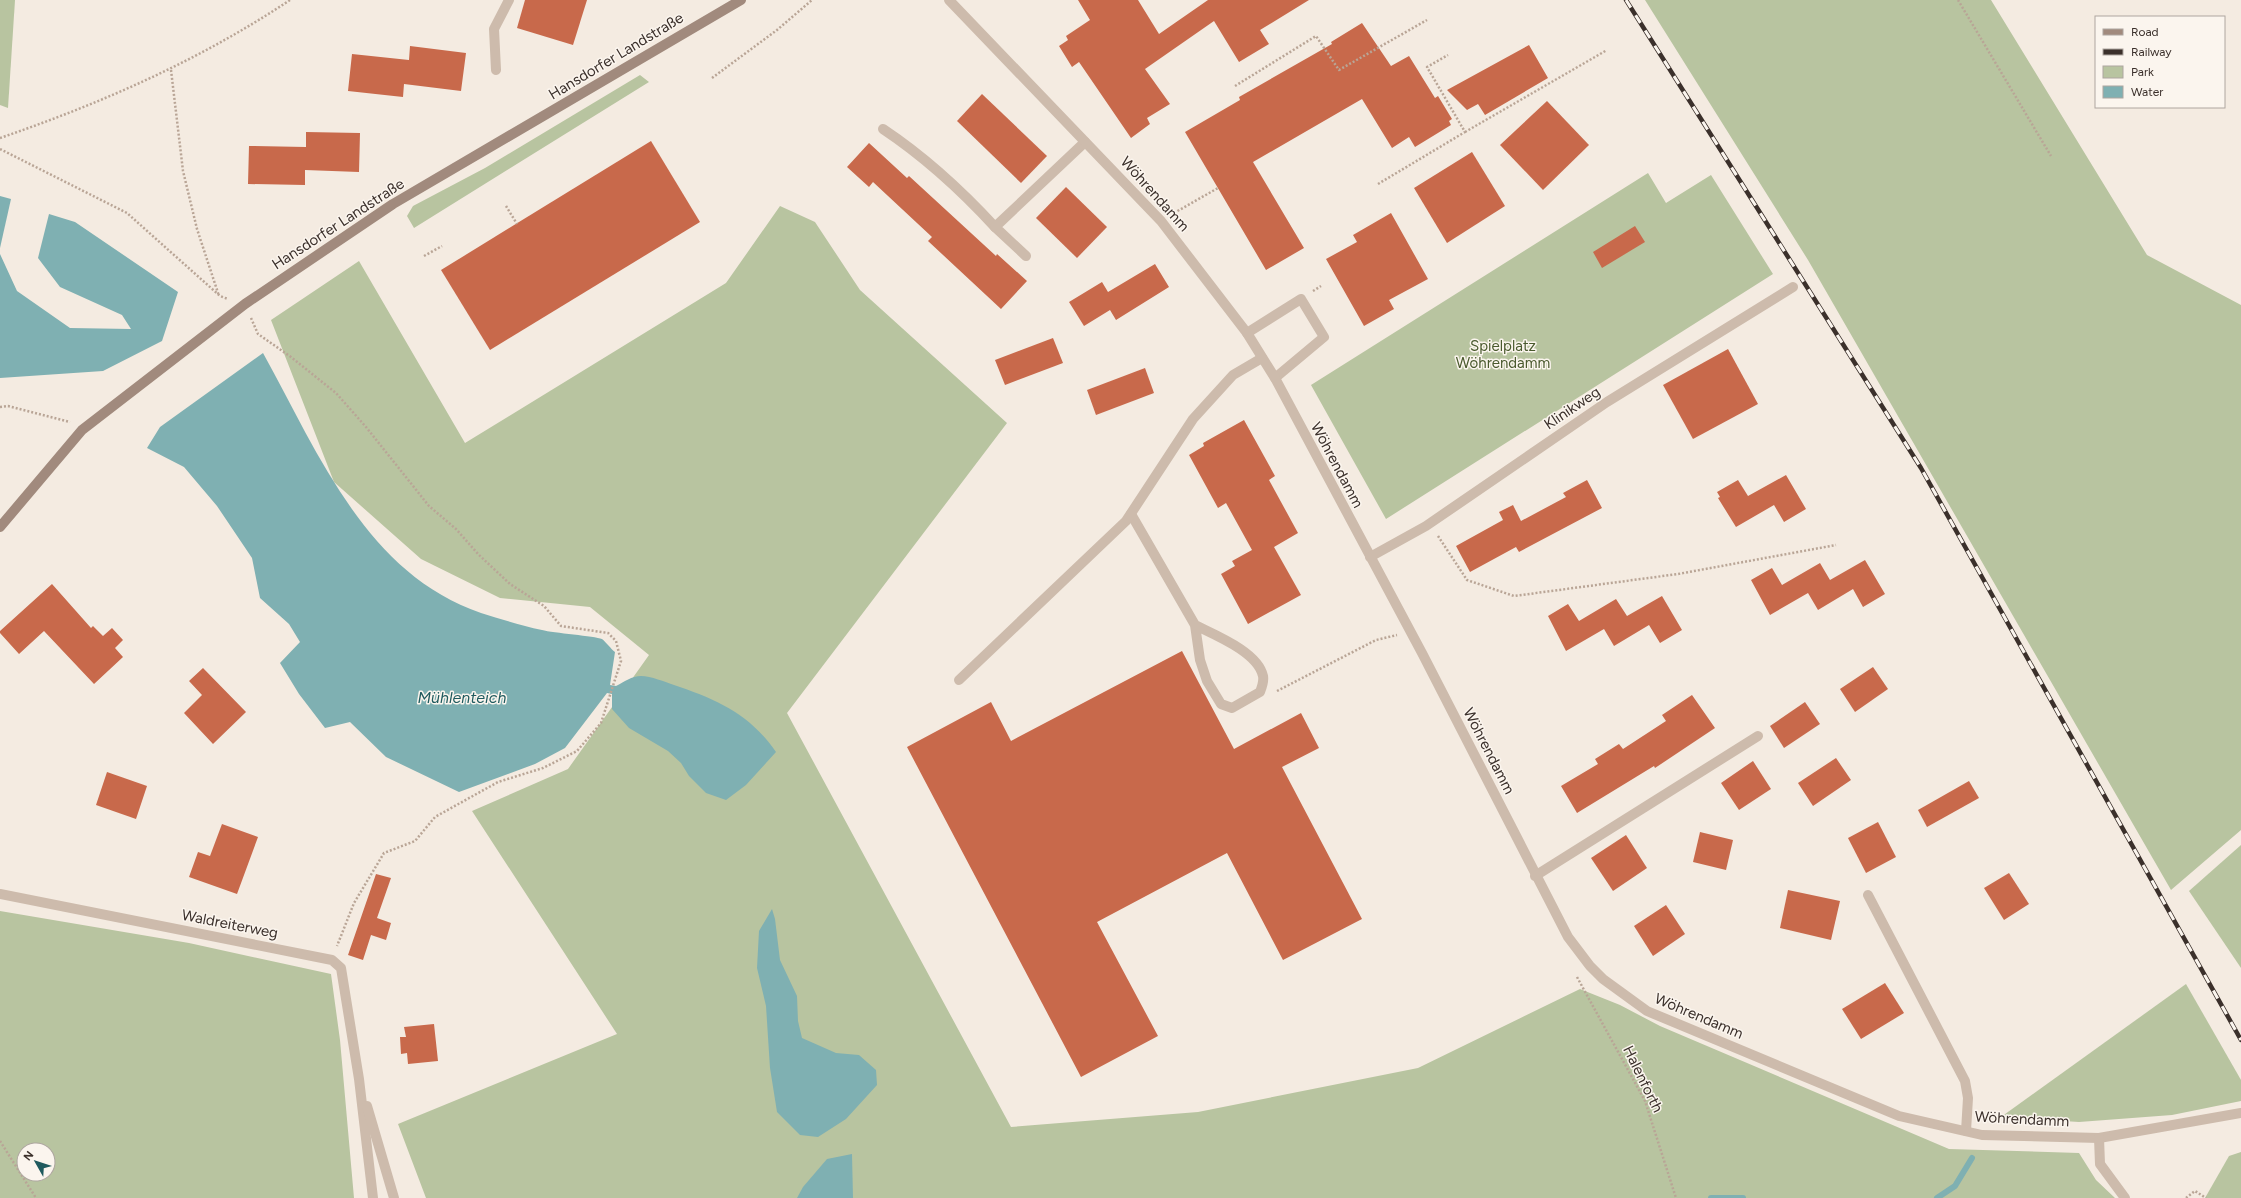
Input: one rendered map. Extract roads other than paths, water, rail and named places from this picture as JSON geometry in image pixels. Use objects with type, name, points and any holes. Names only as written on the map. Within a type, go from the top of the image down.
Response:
[{"type":"main road","name":"Hansdorfer Landstraße","points":[[0,526],[82,430],[245,304],[317,253],[393,204],[738,1]]},
{"type":"street","points":[[496,70],[494,29],[509,0]]},
{"type":"street","name":"Wöhrendamm","points":[[949,0],[1162,221],[1247,333],[1275,378],[1411,632],[1568,937],[1590,966],[1603,979],[1647,1011],[1900,1116],[1982,1135],[2099,1138],[2241,1113]]},
{"type":"street","points":[[883,129],[916,151],[1026,256]]},
{"type":"street","points":[[995,228],[1085,142]]},
{"type":"street","name":"Klinikweg","points":[[1370,556],[1430,522],[1607,402],[1793,287]]},
{"type":"street","points":[[1247,333],[1301,299],[1324,338],[1275,378]]},
{"type":"street","points":[[959,680],[1131,514],[1192,419],[1233,375],[1262,358]]},
{"type":"street","points":[[1131,514],[1195,625],[1200,660],[1207,681],[1221,704],[1232,708],[1260,692],[1264,678],[1260,666],[1235,645],[1195,625]]},
{"type":"street","points":[[1536,876],[1758,736]]},
{"type":"street","name":"Waldreiterweg","points":[[0,894],[332,960],[341,968],[359,1079]]},
{"type":"street","points":[[1868,895],[1965,1081],[1968,1098],[1966,1131]]},
{"type":"street","points":[[359,1079],[373,1198]]},
{"type":"street","points":[[359,1079],[394,1198]]},
{"type":"street","points":[[2099,1138],[2100,1164],[2125,1198]]},
{"type":"water","points":[[0,196],[11,199],[0,248]]},
{"type":"water","points":[[49,214],[75,222],[178,292],[162,341],[103,371],[0,378],[0,254],[17,291],[70,328],[131,329],[122,315],[60,287],[38,258]]},
{"type":"water","name":"Mühlenteich","points":[[263,353],[304,430],[349,505],[376,539],[406,569],[441,594],[481,613],[542,630],[602,639],[615,652],[610,685],[616,686],[634,677],[645,676],[704,696],[718,702],[755,727],[776,752],[746,785],[726,800],[706,793],[689,776],[681,763],[668,751],[629,728],[612,709],[612,694],[607,693],[565,748],[535,764],[459,792],[386,757],[350,722],[325,728],[299,694],[280,663],[300,642],[289,624],[260,598],[252,558],[217,506],[184,467],[147,448],[160,427]]},
{"type":"water","points":[[772,909],[775,919],[780,960],[797,996],[798,1021],[802,1038],[836,1053],[859,1055],[876,1070],[877,1085],[846,1119],[818,1137],[800,1135],[777,1112],[770,1068],[766,1006],[757,968],[759,931]]},
{"type":"water","points":[[852,1154],[853,1198],[797,1198],[803,1187],[827,1159]]},
{"type":"waterway","points":[[1937,1198],[1955,1186],[1972,1158]]},
{"type":"waterway","points":[[1711,1198],[1743,1198]]},
{"type":"railway","points":[[1626,0],[1921,468],[2241,1040]]},
{"type":"park label","name":"Spielplatz Wöhrendamm","points":[[1503,354]]}]
